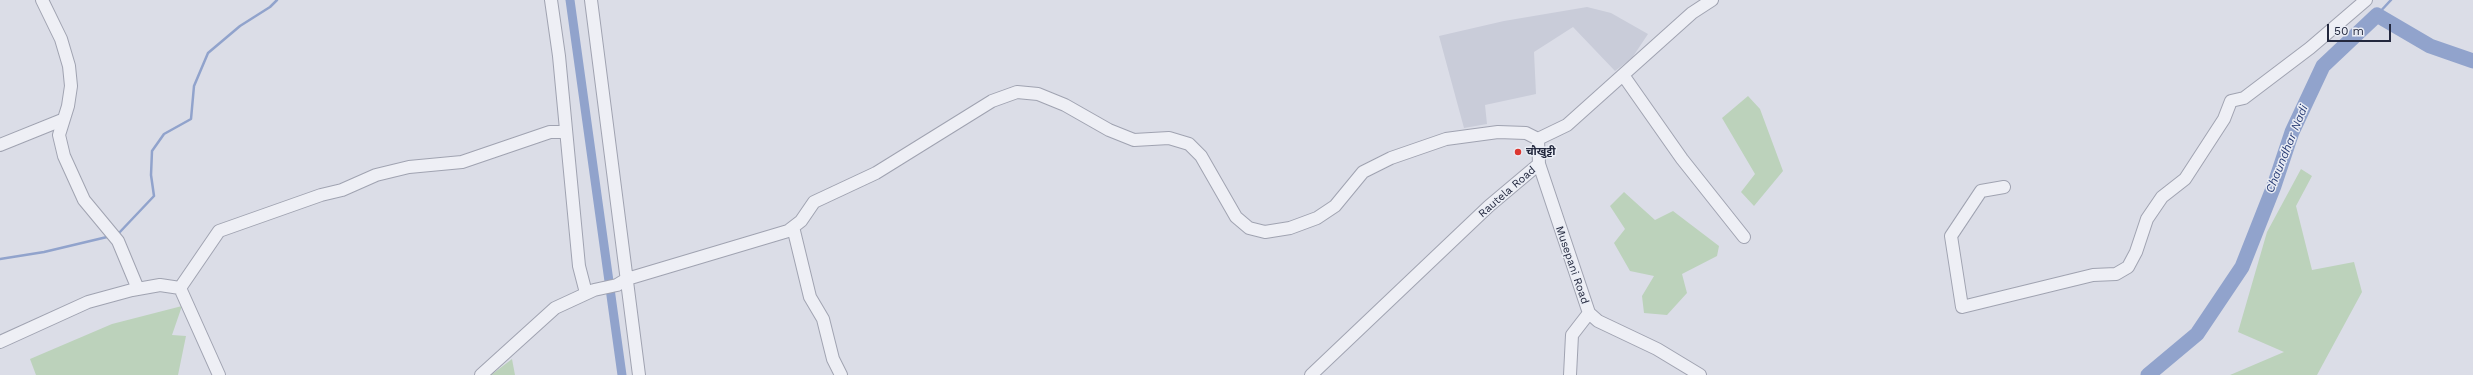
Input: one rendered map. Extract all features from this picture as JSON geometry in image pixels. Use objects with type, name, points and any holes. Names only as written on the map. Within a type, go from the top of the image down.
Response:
[{"type":"street","points":[[42,0],[61,40],[69,66],[71,86],[68,106],[62,120],[59,135],[72,175],[84,200],[118,241],[138,289]]},
{"type":"street","points":[[552,0],[579,266],[590,291]]},
{"type":"street","points":[[591,0],[622,282],[639,375]]},
{"type":"street","points":[[481,375],[555,308],[590,291],[788,231],[801,221],[814,202],[876,173],[992,101],[1017,92],[1038,94],[1065,105],[1109,130],[1134,140],[1169,138],[1189,144],[1201,156],[1236,218],[1249,228],[1265,232],[1290,228],[1317,218],[1335,206],[1363,172],[1391,158],[1446,139],[1498,132],[1526,133],[1538,138],[1567,125],[1692,12],[1712,0]]},
{"type":"street","points":[[2004,187],[1981,191],[1951,236],[1962,307],[2093,275],[2116,274],[2128,267],[2136,252],[2147,219],[2162,197],[2186,179],[2224,120],[2231,101],[2244,98],[2310,48],[2366,0]]},
{"type":"street","points":[[1623,75],[1682,159],[1744,237]]},
{"type":"street","points":[[0,145],[62,120]]},
{"type":"street","points":[[180,288],[219,231],[320,195],[342,190],[376,175],[409,167],[462,162],[550,132],[566,132]]},
{"type":"street","name":"Rautela Road","points":[[1311,375],[1489,206],[1540,164],[1538,138]]},
{"type":"street","name":"Musepani Road","points":[[1540,164],[1589,313],[1598,321],[1657,349],[1700,375]]},
{"type":"street","points":[[793,227],[810,297],[823,319],[833,359],[841,375]]},
{"type":"street","points":[[0,342],[88,302],[160,285],[180,288]]},
{"type":"street","points":[[180,288],[219,375]]},
{"type":"street","points":[[1570,375],[1572,335],[1589,313]]},
{"type":"shaded area","points":[[1587,7],[1611,13],[1648,34],[1632,58],[1615,71],[1573,27],[1534,52],[1536,94],[1485,105],[1487,124],[1464,128],[1439,36],[1504,21]]},
{"type":"green space","points":[[1748,96],[1760,109],[1783,171],[1754,206],[1741,192],[1755,174],[1722,118]]},
{"type":"green space","points":[[2301,169],[2312,176],[2296,206],[2312,270],[2354,262],[2362,292],[2317,375],[2230,375],[2284,352],[2238,332],[2267,232]]},
{"type":"green space","points":[[1624,192],[1655,220],[1673,211],[1719,246],[1717,256],[1682,274],[1687,293],[1667,315],[1644,313],[1642,296],[1654,276],[1630,271],[1614,243],[1625,229],[1610,206]]},
{"type":"green space","points":[[182,306],[172,335],[186,336],[178,375],[36,375],[30,359],[112,324]]},
{"type":"green space","points":[[512,359],[515,375],[491,375]]},
{"type":"waterway","points":[[118,234],[154,196],[151,175],[152,151],[164,134],[191,119],[194,86],[208,53],[240,26],[270,7],[277,0]]},
{"type":"waterway","points":[[570,0],[622,375]]},
{"type":"waterway","points":[[2377,15],[2391,0]]},
{"type":"waterway","name":"Chaundhar Nadi","points":[[2148,375],[2197,334],[2242,267],[2274,186],[2292,132],[2323,66],[2377,15],[2430,46],[2473,61]]},
{"type":"waterway","points":[[0,259],[44,252],[107,237]]},
{"type":"place","name":"चौखुट्टी","points":[[1518,152]]}]
